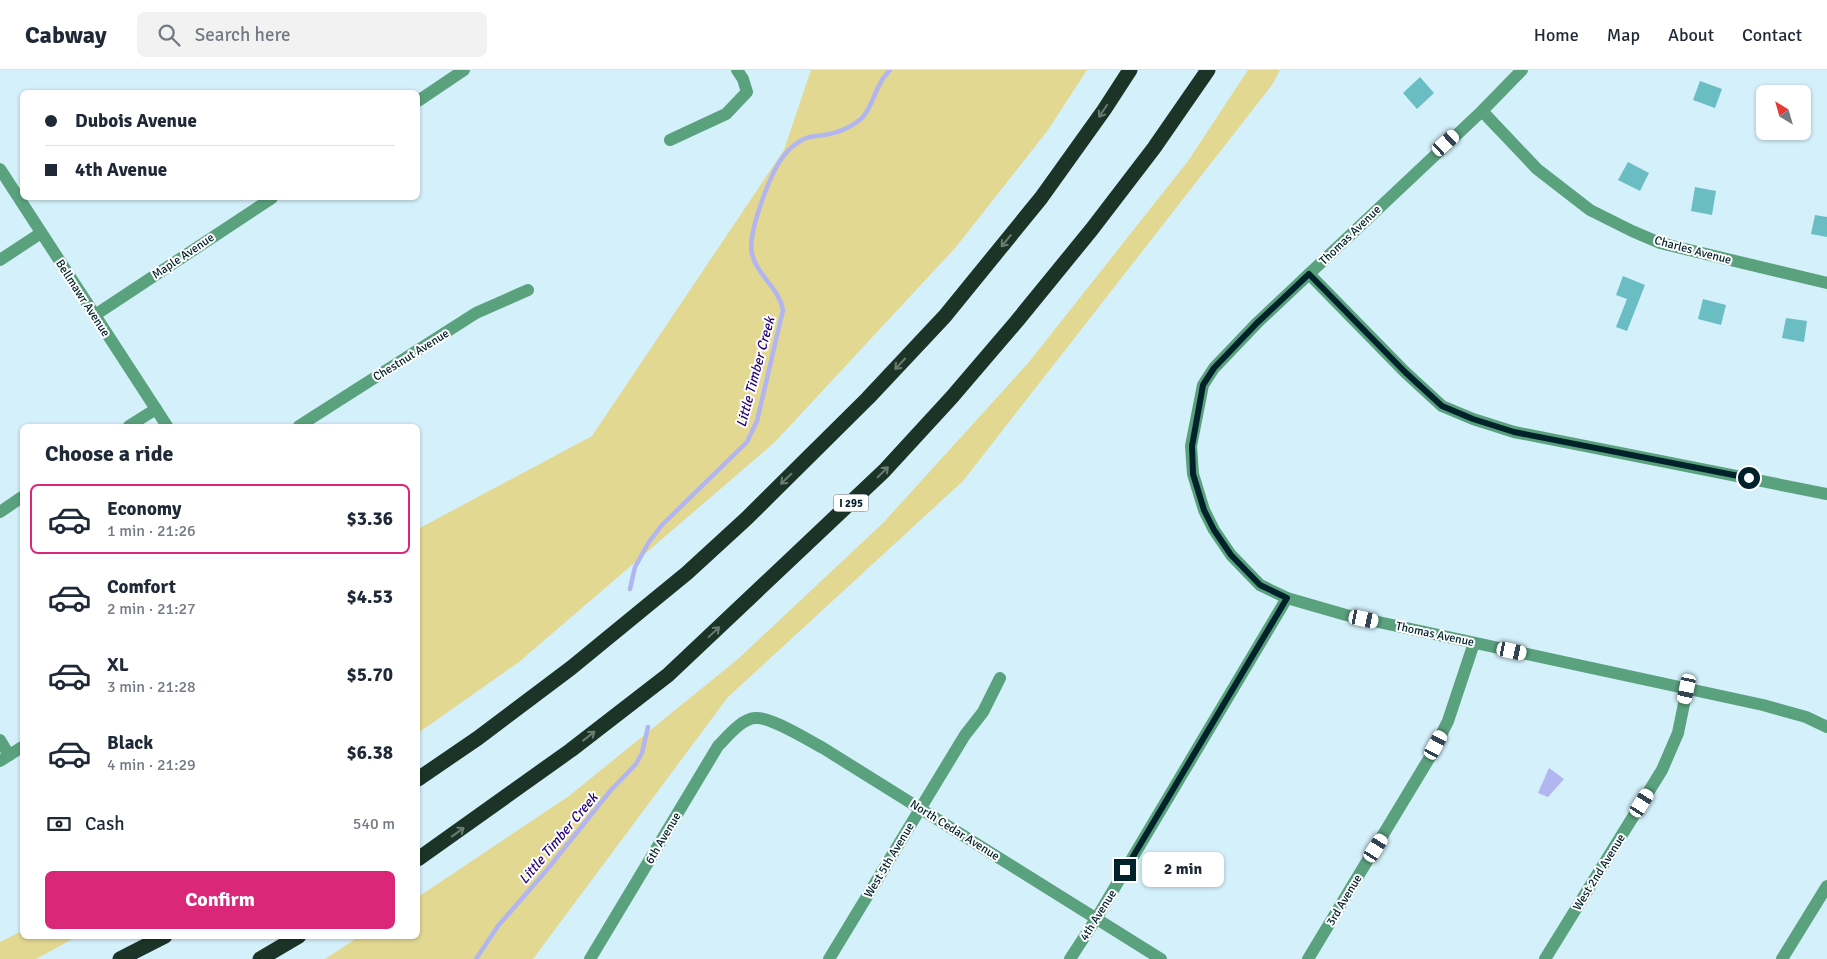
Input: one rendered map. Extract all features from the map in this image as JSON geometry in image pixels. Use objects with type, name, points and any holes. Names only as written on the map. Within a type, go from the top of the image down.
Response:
[{"type":"highway","points":[[420,779],[478,738],[571,668],[687,573],[747,518],[868,398],[945,316],[1041,198],[1130,70]]},
{"type":"highway","name":"I 295","points":[[420,859],[572,750],[668,675],[884,471],[952,397],[1080,244],[1154,148],[1208,70]]},
{"type":"highway","points":[[120,959],[159,939]]},
{"type":"highway","points":[[260,959],[294,939]]},
{"type":"street","points":[[420,100],[464,70]]},
{"type":"street","points":[[670,140],[726,114],[747,92],[743,79],[737,70]]},
{"type":"street","name":"Thomas Avenue","points":[[1522,70],[1251,329],[1214,368],[1203,385],[1192,446],[1193,474],[1204,510],[1214,530],[1231,555],[1260,585],[1287,598],[1346,615],[1763,705],[1806,717],[1827,727]]},
{"type":"street","name":"Charles Avenue","points":[[1482,110],[1537,168],[1590,210],[1660,243],[1827,283]]},
{"type":"street","name":"Bellmawr Avenue","points":[[0,169],[166,424]]},
{"type":"street","name":"Maple Avenue","points":[[95,315],[269,200]]},
{"type":"street","points":[[0,260],[41,233]]},
{"type":"street","points":[[1309,274],[1405,372],[1442,406],[1514,432],[1827,494]]},
{"type":"street","name":"Chestnut Avenue","points":[[302,424],[476,313],[528,290]]},
{"type":"street","points":[[132,424],[156,409]]},
{"type":"street","points":[[0,512],[20,498]]},
{"type":"street","name":"4th Avenue","points":[[1070,959],[1287,598]]},
{"type":"street","name":"3rd Avenue","points":[[1308,959],[1430,757],[1448,721],[1474,642]]},
{"type":"street","name":"West 5th Avenue","points":[[829,959],[982,712],[1000,678]]},
{"type":"street","name":"West 2nd Avenue","points":[[1545,959],[1662,770],[1678,733],[1687,689]]},
{"type":"street","name":"North Cedar Avenue","points":[[744,723],[755,718],[775,722],[823,748],[1161,959]]},
{"type":"street","name":"6th Avenue","points":[[590,959],[718,746],[738,726],[744,723]]},
{"type":"street","points":[[0,740],[5,758],[20,748]]},
{"type":"street","points":[[1782,959],[1827,886]]},
{"type":"shaded area","points":[[811,70],[1087,70],[1048,130],[956,247],[775,442],[519,662],[420,732],[420,528],[592,436],[784,150]]},
{"type":"shaded area","points":[[1248,70],[1280,70],[1272,85],[963,481],[728,697],[533,959],[325,959],[355,939],[420,939],[420,896],[569,796],[738,659],[883,523],[1029,362],[1188,161]]},
{"type":"shaded area","points":[[20,932],[20,939],[73,939],[36,959],[0,959],[0,942]]},
{"type":"water","points":[[1549,768],[1564,779],[1548,797],[1538,793]]},
{"type":"building","points":[[1420,77],[1434,93],[1417,109],[1403,93]]},
{"type":"building","points":[[1700,81],[1722,89],[1715,108],[1693,100]]},
{"type":"building","points":[[1628,162],[1649,173],[1640,191],[1618,180]]},
{"type":"building","points":[[1695,187],[1716,191],[1712,215],[1691,211]]},
{"type":"building","points":[[1815,215],[1827,217],[1827,237],[1811,234]]},
{"type":"building","points":[[1623,276],[1645,285],[1627,331],[1616,327],[1627,299],[1616,295]]},
{"type":"building","points":[[1703,299],[1726,305],[1721,325],[1698,319]]},
{"type":"building","points":[[1786,318],[1807,321],[1804,342],[1782,338]]},
{"type":"waterway","name":"Little Timber Creek","points":[[630,589],[635,567],[649,542],[662,525],[747,442],[757,421],[783,310],[777,295],[758,269],[752,254],[751,245],[756,219],[777,166],[786,153],[802,140],[839,131],[861,119],[882,80],[890,70]]},
{"type":"waterway","name":"Little Timber Creek","points":[[476,959],[498,926],[546,871],[611,790],[636,764],[642,753],[648,727]]},
{"type":"route","points":[[1125,870],[1287,598],[1260,585],[1231,555],[1214,530],[1204,510],[1193,474],[1192,446],[1203,385],[1214,368],[1257,323],[1309,274],[1405,372],[1442,406],[1473,419],[1514,432],[1749,478]]}]
